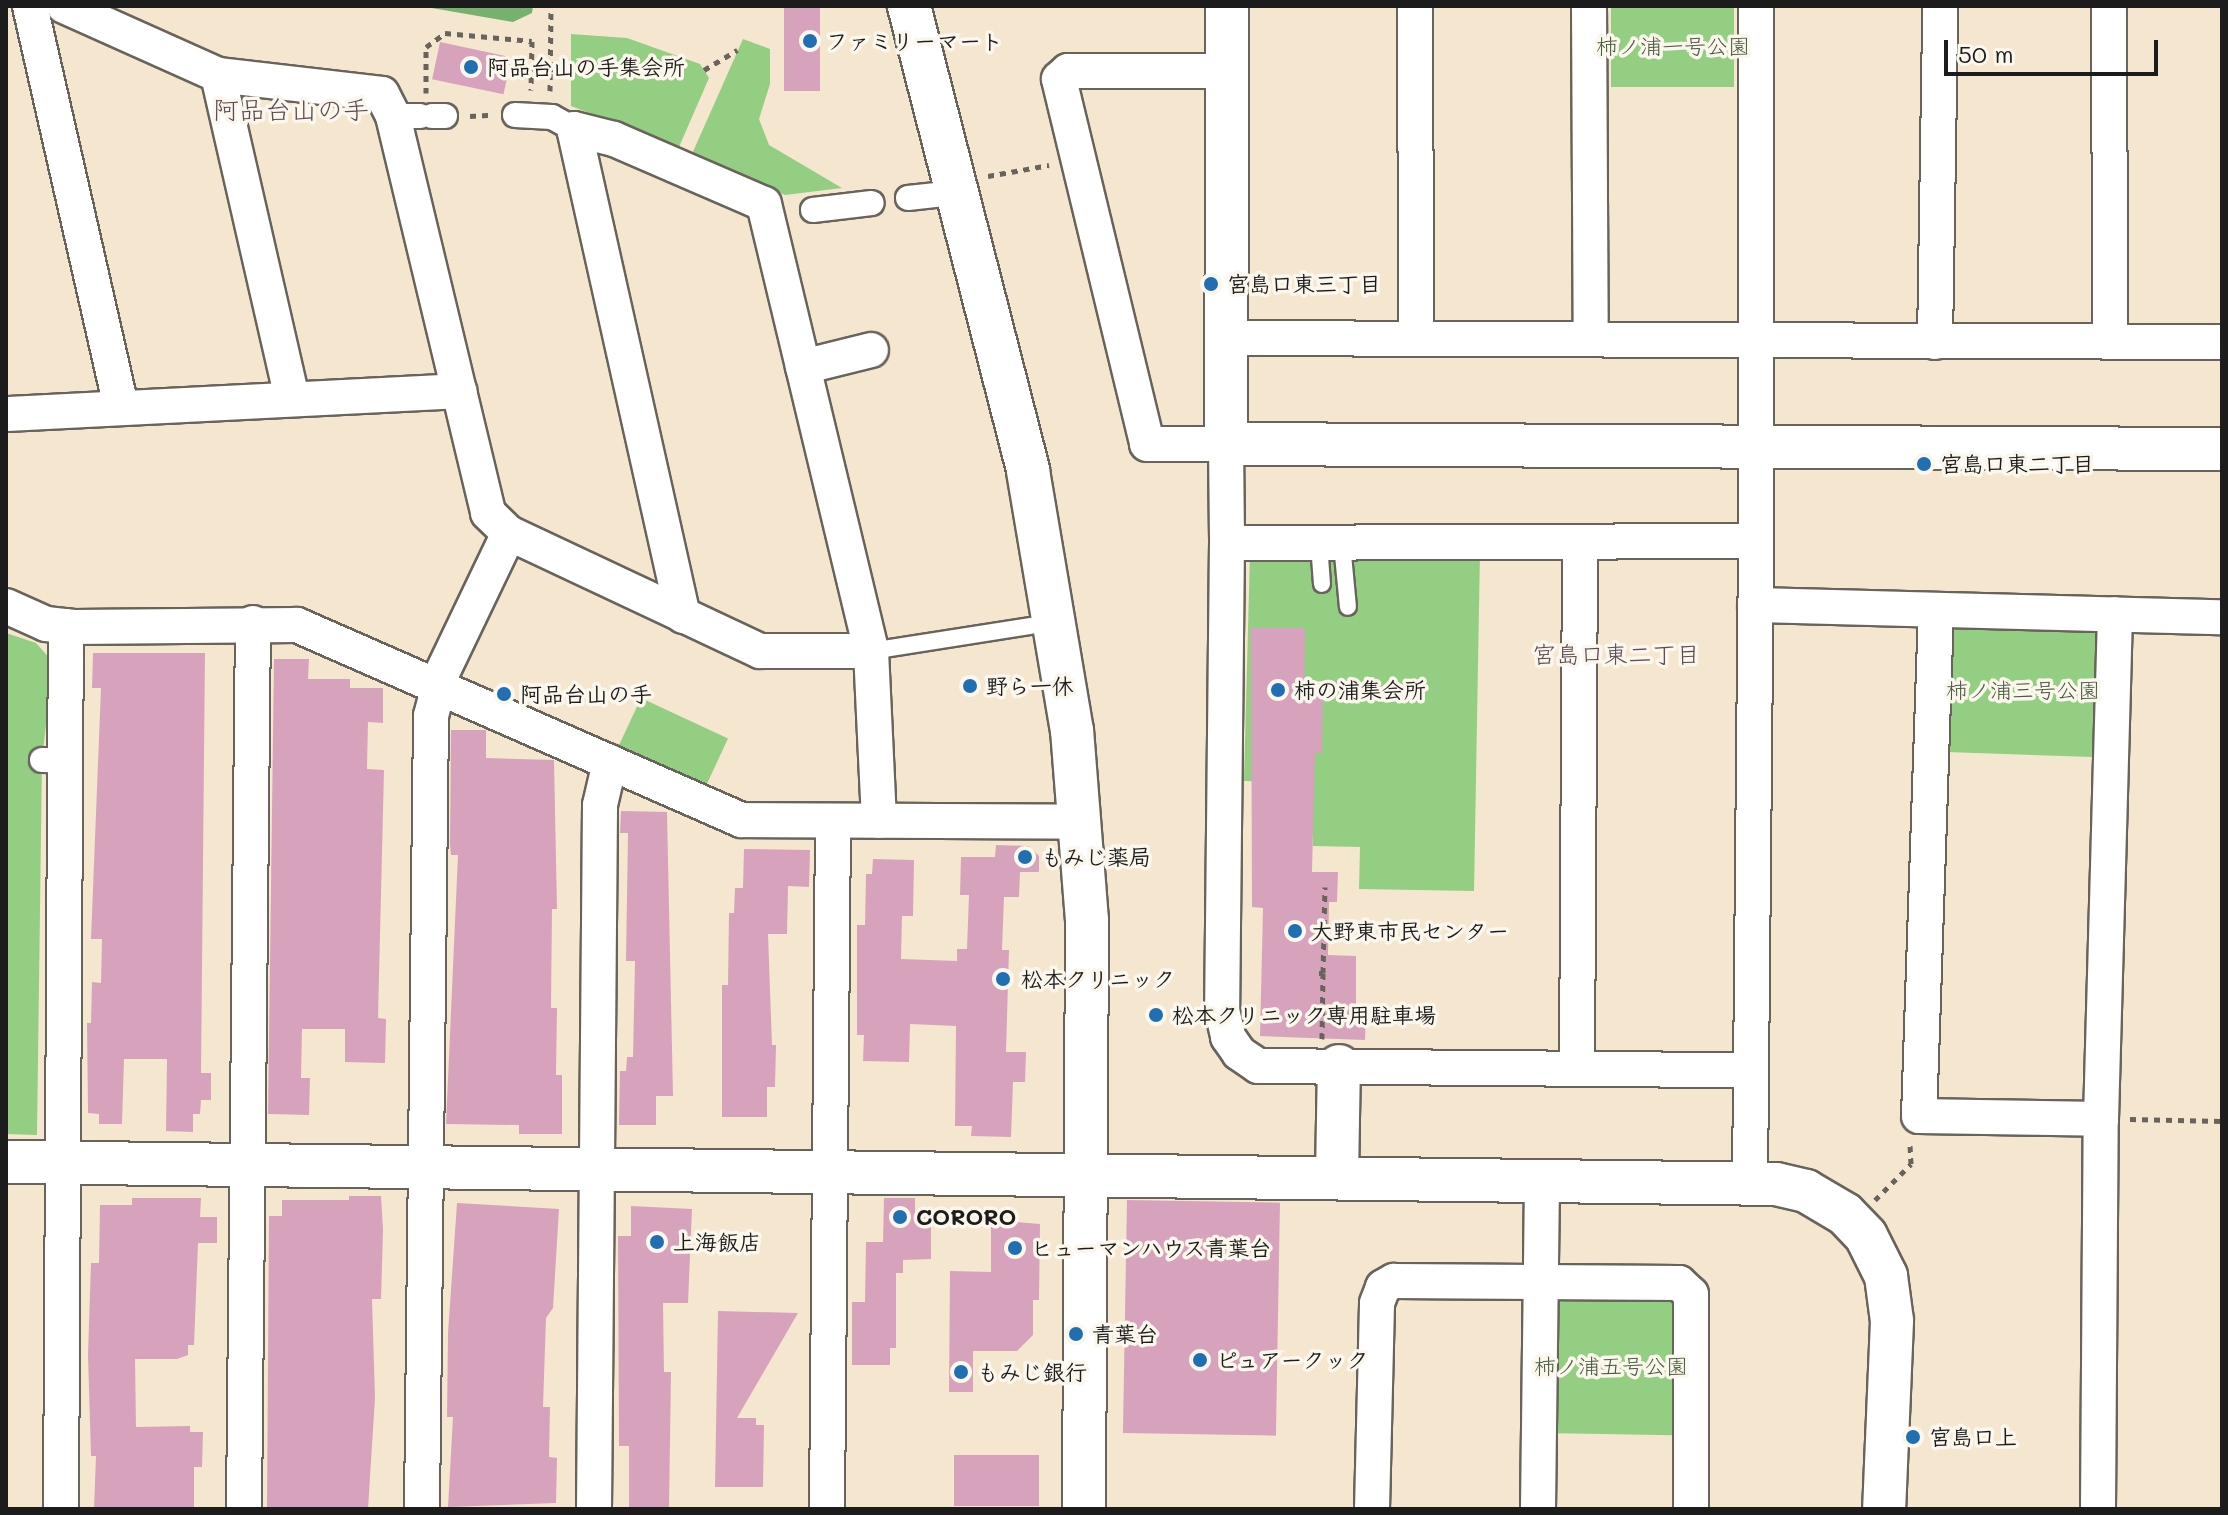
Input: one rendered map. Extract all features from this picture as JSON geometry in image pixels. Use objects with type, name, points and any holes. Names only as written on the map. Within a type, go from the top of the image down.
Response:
[{"type":"street","points":[[30,6],[121,408]]},
{"type":"street","points":[[64,6],[218,75],[356,87],[382,94],[423,113],[459,391],[488,513],[509,533],[760,651],[871,651]]},
{"type":"street","points":[[909,6],[965,186],[1028,471],[1069,714],[1082,822],[1088,936],[1084,1509]]},
{"type":"street","points":[[1227,6],[1227,543],[1222,1010],[1233,1045],[1258,1066],[1331,1048],[1577,1069],[1749,1070]]},
{"type":"street","points":[[1415,6],[1416,339]]},
{"type":"street","points":[[1589,6],[1591,339]]},
{"type":"street","points":[[1750,1183],[1758,447],[1756,6]]},
{"type":"street","points":[[1935,342],[1940,6]]},
{"type":"street","points":[[2109,6],[2110,341]]},
{"type":"street","points":[[1227,71],[1068,71],[1059,79],[1147,444],[2222,449]]},
{"type":"street","points":[[218,75],[292,399]]},
{"type":"street","points":[[545,114],[614,139],[776,208],[803,367],[871,651],[879,821]]},
{"type":"street","points":[[545,114],[683,616]]},
{"type":"street","points":[[908,198],[965,186]]},
{"type":"street","points":[[813,210],[872,203]]},
{"type":"street","points":[[1227,338],[2222,342]]},
{"type":"street","points":[[803,367],[871,350]]},
{"type":"street","points":[[6,414],[459,391]]},
{"type":"street","points":[[422,1509],[431,723],[437,685],[509,533]]},
{"type":"street","points":[[1227,543],[1756,541]]},
{"type":"street","points":[[1577,1069],[1580,543]]},
{"type":"street","points":[[1755,605],[2222,617]]},
{"type":"street","points":[[6,606],[46,624],[66,626],[297,625],[732,818],[1082,822]]},
{"type":"street","points":[[1936,610],[1919,1116],[2101,1119]]},
{"type":"street","points":[[2098,1509],[2101,1119],[2115,614]]},
{"type":"street","points":[[244,1509],[253,623]]},
{"type":"street","points":[[61,1509],[65,1163],[54,760],[66,626]]},
{"type":"street","points":[[594,1509],[600,805],[610,762]]},
{"type":"street","points":[[827,1509],[833,821]]},
{"type":"street","points":[[1331,1048],[1337,1176]]},
{"type":"street","points":[[6,1162],[830,1174],[1337,1176],[1750,1183],[1792,1187],[1833,1205],[1866,1236],[1881,1262],[1892,1321],[1884,1509]]},
{"type":"street","points":[[1538,1509],[1542,1180]]},
{"type":"street","points":[[1372,1509],[1377,1303],[1383,1287],[1394,1281],[1541,1284],[1577,1290],[1679,1283],[1691,1294],[1691,1509]]},
{"type":"lane","points":[[1322,584],[1331,544]]},
{"type":"lane","points":[[1331,544],[1348,607]]},
{"type":"lane","points":[[871,651],[1031,626]]},
{"type":"path","points":[[545,114],[551,6]]},
{"type":"path","points":[[445,33],[532,41],[545,114],[423,113],[426,47],[445,33]]},
{"type":"path","points":[[704,70],[737,50]]},
{"type":"path","points":[[549,69],[571,70]]},
{"type":"path","points":[[965,186],[1077,159]]},
{"type":"path","points":[[1325,887],[1321,973],[1331,1048]]},
{"type":"path","points":[[2151,1119],[2222,1121]]},
{"type":"path","points":[[1879,1196],[1911,1164],[1910,1142]]},
{"type":"green space","points":[[420,6],[533,6],[532,13],[513,22]]},
{"type":"green space","name":"柿ノ浦一号公園","points":[[1611,6],[1734,6],[1734,87],[1611,87]]},
{"type":"green space","points":[[571,34],[627,38],[700,64],[709,78],[679,147],[571,106]]},
{"type":"green space","points":[[743,39],[770,49],[770,84],[759,119],[769,145],[842,188],[785,195],[692,154]]},
{"type":"green space","points":[[1480,552],[1474,891],[1359,889],[1360,847],[1313,846],[1313,782],[1244,781],[1250,553]]},
{"type":"green space","name":"柿ノ浦三号公園","points":[[1951,623],[2098,628],[2093,757],[1946,752]]},
{"type":"green space","points":[[6,633],[36,643],[53,662],[42,760],[37,1135],[6,1134]]},
{"type":"green space","points":[[641,698],[728,739],[705,788],[618,747]]},
{"type":"green space","name":"柿ノ浦五号公園","points":[[1547,1298],[1676,1300],[1674,1435],[1545,1433]]},
{"type":"building","points":[[784,6],[820,6],[820,91],[784,91]]},
{"type":"building","name":"阿品台山の手集会所","points":[[440,42],[511,57],[504,94],[432,79]]},
{"type":"building","points":[[1251,628],[1305,628],[1304,696],[1323,695],[1322,753],[1315,753],[1312,872],[1338,872],[1337,902],[1329,902],[1328,955],[1356,956],[1356,1018],[1366,1018],[1365,1040],[1260,1036],[1263,908],[1252,907]]},
{"type":"building","points":[[93,653],[205,653],[201,1073],[211,1073],[211,1100],[201,1100],[200,1114],[193,1114],[193,1132],[166,1131],[167,1059],[124,1059],[122,1124],[99,1124],[99,1114],[88,1113],[87,1023],[91,1023],[92,982],[101,983],[102,939],[91,939],[101,688],[92,688]]},
{"type":"building","points":[[274,659],[309,659],[308,679],[350,679],[350,688],[383,688],[383,723],[368,722],[367,769],[384,770],[378,1018],[386,1019],[385,1063],[345,1062],[345,1029],[302,1029],[301,1078],[310,1078],[309,1115],[268,1114]]},
{"type":"building","points":[[451,730],[486,730],[486,758],[554,760],[557,909],[552,909],[551,1008],[557,1008],[556,1075],[562,1075],[562,1134],[519,1134],[519,1125],[446,1124],[458,855],[451,855],[450,844]]},
{"type":"building","points":[[621,811],[667,812],[673,1096],[656,1096],[656,1125],[619,1125],[620,1071],[626,1071],[627,1057],[633,1057],[635,961],[626,961],[628,833],[620,833]]},
{"type":"building","points":[[996,845],[1029,846],[1039,856],[1039,872],[1020,872],[1019,897],[1004,897],[1002,950],[1009,950],[1006,1052],[1026,1052],[1025,1082],[1013,1082],[1011,1137],[971,1136],[972,1126],[955,1126],[956,1026],[910,1024],[909,1062],[863,1061],[864,1035],[857,1035],[857,925],[865,925],[866,874],[872,874],[873,859],[914,860],[913,916],[902,916],[901,959],[957,961],[957,949],[967,949],[969,895],[960,895],[961,857],[995,857]]},
{"type":"building","points":[[744,849],[810,850],[809,887],[788,886],[787,934],[768,934],[772,1045],[776,1045],[775,1087],[767,1087],[767,1117],[722,1117],[722,985],[728,985],[729,913],[734,913],[735,888],[743,888]]},
{"type":"building","points":[[349,1196],[381,1196],[381,1299],[372,1299],[375,1398],[368,1509],[267,1509],[269,1216],[282,1216],[282,1200],[349,1200]]},
{"type":"building","points":[[132,1198],[201,1198],[200,1217],[217,1217],[217,1243],[198,1243],[194,1345],[188,1345],[188,1355],[177,1359],[135,1359],[136,1427],[190,1426],[190,1432],[203,1432],[202,1467],[194,1467],[194,1509],[94,1509],[96,1456],[91,1456],[88,1355],[91,1263],[99,1263],[100,1205],[132,1205]]},
{"type":"building","points":[[884,1198],[915,1198],[915,1213],[931,1213],[931,1259],[903,1260],[903,1273],[896,1273],[896,1348],[890,1348],[890,1365],[852,1365],[852,1302],[865,1302],[866,1242],[883,1242]]},
{"type":"building","name":"ピュアークック","points":[[1127,1200],[1280,1203],[1276,1436],[1123,1433]]},
{"type":"building","points":[[457,1203],[559,1209],[553,1308],[546,1318],[543,1407],[550,1407],[549,1457],[557,1458],[556,1503],[448,1507],[453,1417],[447,1417],[448,1333]]},
{"type":"building","points":[[631,1206],[692,1209],[688,1303],[663,1303],[664,1372],[671,1372],[669,1509],[629,1509],[629,1446],[619,1446],[618,1236],[631,1236]]},
{"type":"building","points":[[991,1220],[1040,1224],[1039,1300],[1033,1300],[1033,1335],[1017,1351],[973,1351],[973,1392],[949,1392],[950,1271],[991,1272]]},
{"type":"building","points":[[718,1311],[798,1313],[737,1418],[756,1418],[756,1425],[764,1425],[763,1487],[715,1487]]},
{"type":"building","points":[[954,1455],[1039,1455],[1039,1506],[954,1506]]},
{"type":"place","name":"ファミリーマート","points":[[810,41]]},
{"type":"place","name":"阿品台山の手集会所","points":[[471,67]]},
{"type":"place","name":"宮島口東三丁目","points":[[1211,284]]},
{"type":"place","name":"宮島口東二丁目","points":[[1924,464]]},
{"type":"place","name":"野ら一休","points":[[970,686]]},
{"type":"place","name":"柿の浦集会所","points":[[1278,690]]},
{"type":"place","name":"阿品台山の手","points":[[504,694]]},
{"type":"place","name":"もみじ薬局","points":[[1025,857]]},
{"type":"place","name":"大野東市民センター","points":[[1295,931]]},
{"type":"place","name":"松本クリニック","points":[[1003,979]]},
{"type":"place","name":"松本クリニック専用駐車場","points":[[1156,1015]]},
{"type":"place","name":"CORORO","points":[[900,1217]]},
{"type":"place","name":"上海飯店","points":[[657,1242]]},
{"type":"place","name":"ヒューマンハウス青葉台","points":[[1015,1248]]},
{"type":"place","name":"青葉台","points":[[1076,1334]]},
{"type":"place","name":"ピュアークック","points":[[1200,1360]]},
{"type":"place","name":"もみじ銀行","points":[[961,1372]]},
{"type":"place","name":"宮島口上","points":[[1913,1437]]},
{"type":"district","name":"阿品台山の手","points":[[291,110]]},
{"type":"district","name":"宮島口東二丁目","points":[[1616,654]]}]
